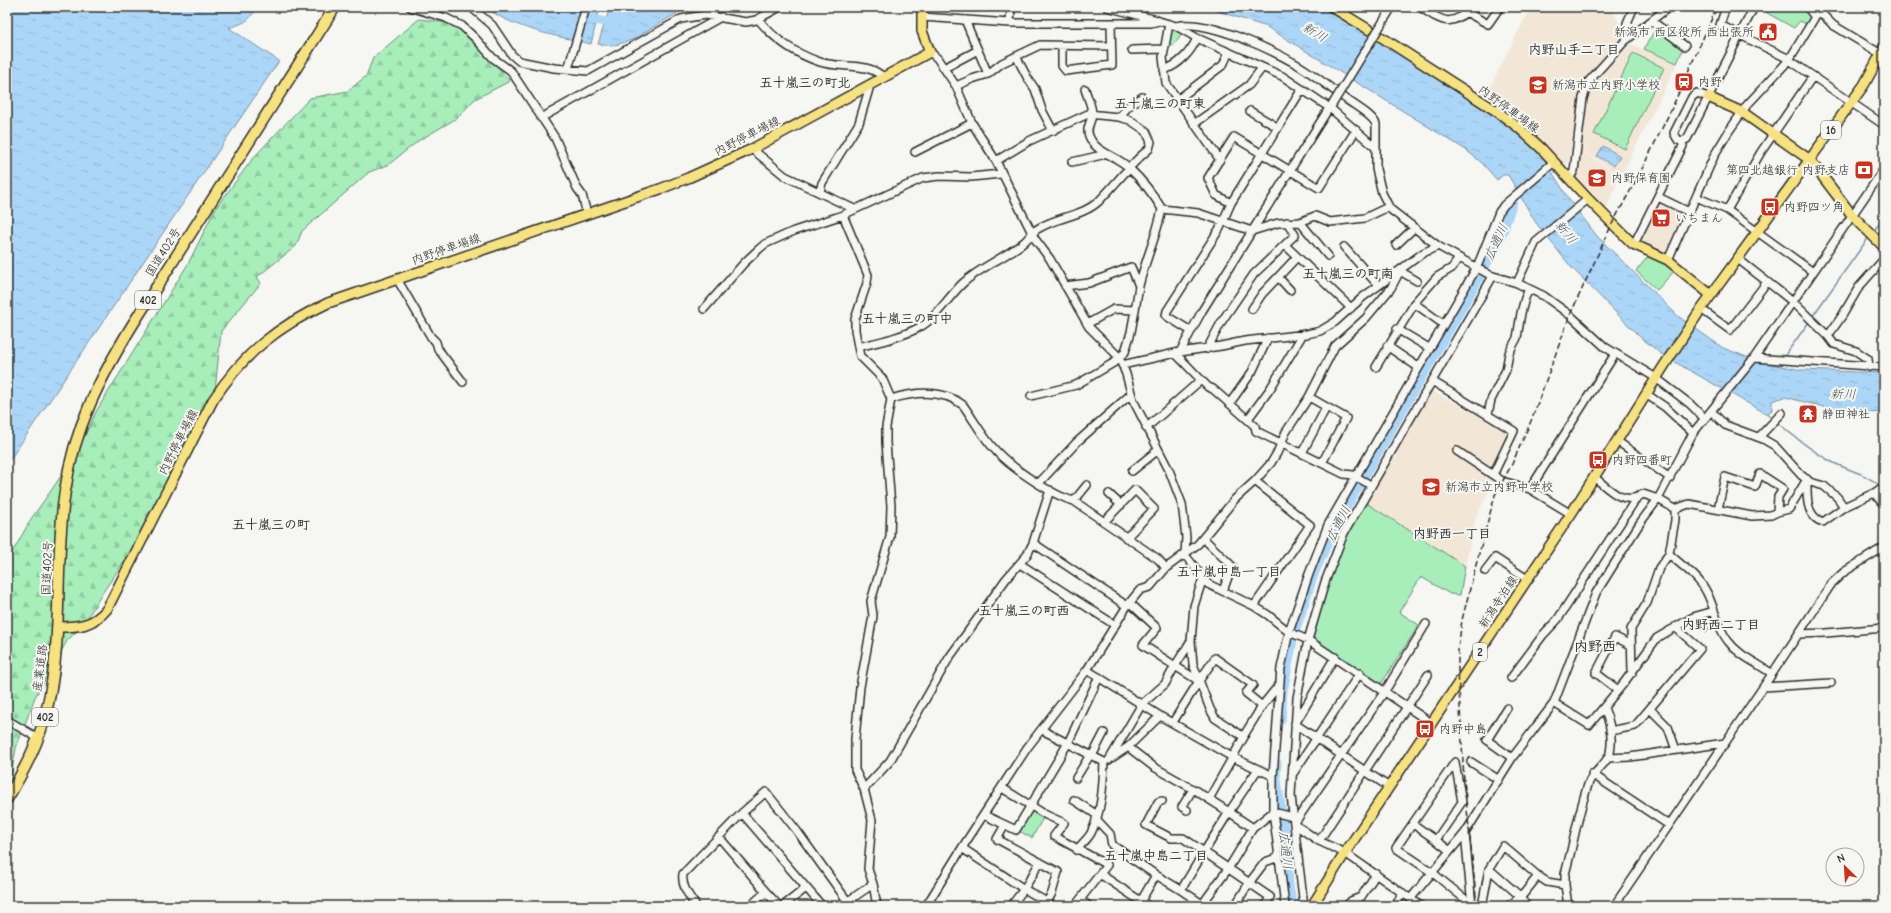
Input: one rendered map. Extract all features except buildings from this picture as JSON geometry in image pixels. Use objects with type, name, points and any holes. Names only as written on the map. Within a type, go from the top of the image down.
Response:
[{"type":"highway","name":"国道402号","points":[[58,627],[60,541],[65,492],[72,454],[93,395],[107,366],[133,324],[335,7]]},
{"type":"highway","name":"産業道路","points":[[7,799],[28,761],[38,738],[47,709],[52,687],[58,627]]},
{"type":"main road","points":[[922,7],[924,36],[930,52]]},
{"type":"main road","name":"内野停車場線","points":[[1332,7],[1498,112],[1531,138],[1588,199],[1633,244],[1668,260],[1711,295]]},
{"type":"main road","name":"16","points":[[1810,160],[1864,84],[1882,51]]},
{"type":"main road","name":"内野停車場線","points":[[58,627],[84,626],[99,618],[107,609],[213,400],[226,379],[243,360],[264,341],[306,313],[328,303],[688,178],[752,149],[930,52]]},
{"type":"main road","points":[[1708,97],[1742,112],[1810,160],[1852,215],[1884,246]]},
{"type":"main road","name":"2","points":[[1701,310],[1810,160]]},
{"type":"main road","name":"新潟寺泊線","points":[[1312,906],[1345,852],[1571,514],[1662,368],[1701,310]]},
{"type":"street","points":[[410,7],[446,18],[466,29],[493,58],[511,70],[561,149],[577,188],[582,195],[587,214]]},
{"type":"street","points":[[471,7],[492,25],[512,55],[519,61],[530,64],[588,71],[681,19],[705,15],[746,22],[758,19],[780,7]]},
{"type":"street","points":[[568,69],[586,7]]},
{"type":"street","points":[[1010,24],[1011,7]]},
{"type":"street","points":[[1107,7],[1172,25],[1197,38],[1282,76],[1331,106],[1375,148]]},
{"type":"street","points":[[1177,353],[1392,7]]},
{"type":"street","points":[[1422,8],[1436,17],[1451,21],[1460,18],[1468,10],[1488,24],[1500,7]]},
{"type":"street","points":[[1634,7],[1627,23],[1635,33]]},
{"type":"street","points":[[1569,179],[1574,171],[1583,98],[1589,81],[1625,41],[1669,7]]},
{"type":"street","points":[[1726,7],[1720,24],[1789,60],[1884,124]]},
{"type":"street","points":[[1708,97],[1698,93],[1692,97],[1674,133],[1676,138],[1682,141],[1688,139],[1754,7]]},
{"type":"street","points":[[1806,7],[1818,11],[1833,25],[1882,51]]},
{"type":"street","points":[[1668,260],[1715,154],[1742,112],[1789,60],[1818,11]]},
{"type":"street","points":[[541,118],[721,17]]},
{"type":"street","points":[[922,17],[1010,24],[1151,23],[1159,21]]},
{"type":"street","points":[[758,19],[787,47],[808,57],[821,63],[874,69],[884,78]]},
{"type":"street","points":[[965,20],[988,74]]},
{"type":"street","points":[[1652,20],[1685,46]]},
{"type":"street","points":[[1062,46],[1062,66],[1066,71],[1112,65],[1111,23]]},
{"type":"street","points":[[1172,25],[1183,24],[1223,31],[1270,51],[1299,66],[1374,120],[1376,131],[1375,148],[1377,173],[1382,193],[1388,207],[1438,246],[1459,258],[1491,276],[1517,283],[1544,296],[1570,315],[1615,354],[1656,378],[1690,404],[1704,418]]},
{"type":"street","points":[[1172,25],[1164,49],[1164,70],[1166,83],[1220,160]]},
{"type":"street","points":[[1164,70],[1179,61],[1191,51],[1197,38]]},
{"type":"street","points":[[956,86],[972,78],[988,74],[1002,63],[1040,45],[1058,44],[1062,46],[1111,46]]},
{"type":"street","points":[[1132,50],[1164,49]]},
{"type":"street","points":[[944,68],[978,50]]},
{"type":"street","points":[[930,52],[944,68],[956,86],[972,122],[996,161],[1001,174],[1035,239],[1050,259],[1087,324],[1119,357],[1131,394],[1146,428],[1169,470],[1182,504],[1186,537],[1185,555],[1208,584],[1254,606],[1268,615],[1290,633],[1308,639],[1360,673],[1431,723]]},
{"type":"street","points":[[1177,100],[1224,65],[1229,52]]},
{"type":"street","points":[[1016,56],[1027,76],[1036,88],[1042,110],[1053,131]]},
{"type":"street","points":[[1194,124],[1249,85],[1262,68]]},
{"type":"street","points":[[1727,210],[1772,134],[1813,76]]},
{"type":"street","points":[[820,192],[822,183],[860,123],[868,86]]},
{"type":"street","points":[[1031,396],[1076,385],[1115,362],[1125,352],[1131,332],[1138,286],[1145,261],[1160,221],[1162,209],[1154,196],[1118,158],[1098,150],[1088,136],[1087,129],[1092,114],[1085,89]]},
{"type":"street","points":[[1191,331],[1166,314],[1222,222],[1231,203],[1302,89]]},
{"type":"street","points":[[1119,117],[1129,106],[1142,97]]},
{"type":"street","points":[[1250,111],[1277,127]]},
{"type":"street","points":[[858,347],[903,335],[919,328],[929,320],[964,282],[980,269],[1023,243],[1033,233],[1047,224],[1079,212],[1097,202],[1137,158],[1149,149],[1151,142],[1146,131],[1130,120],[1119,117],[1092,114],[1081,116],[1053,131],[1029,141],[996,161]]},
{"type":"street","points":[[914,152],[972,122]]},
{"type":"street","points":[[1231,203],[1216,195],[1208,178],[1234,137],[1318,188],[1356,130]]},
{"type":"street","points":[[1633,244],[1683,146],[1682,141]]},
{"type":"street","points":[[752,149],[785,176],[854,209]]},
{"type":"street","points":[[1072,162],[1102,155],[1104,153]]},
{"type":"street","points":[[1285,906],[1273,812],[1273,776],[1279,685],[1290,633],[1309,574],[1328,525],[1443,324],[1478,268],[1499,212],[1504,205],[1554,162]]},
{"type":"street","points":[[1411,898],[1465,833],[1512,758],[1554,703],[1596,593],[1640,523],[1658,499],[1693,433],[1754,358],[1884,170]]},
{"type":"street","points":[[704,309],[744,263],[765,244],[794,231],[843,215],[923,178],[939,176],[971,177],[1001,174]]},
{"type":"street","points":[[1658,197],[1689,212]]},
{"type":"street","points":[[1696,197],[1727,210],[1813,272]]},
{"type":"street","points":[[1517,283],[1536,242],[1588,199]]},
{"type":"street","points":[[1162,209],[1198,213],[1252,231],[1278,223],[1300,222],[1315,216],[1330,222],[1366,218],[1388,207]]},
{"type":"street","points":[[843,215],[868,275],[855,319],[854,330],[860,356],[882,378],[891,399],[886,427],[891,506],[890,536],[872,601],[872,616],[860,687],[855,739],[855,770],[864,789],[872,820],[868,869],[873,884],[877,906]]},
{"type":"street","points":[[1207,349],[1222,321],[1254,274],[1296,235],[1287,222]]},
{"type":"street","points":[[1300,222],[1328,256]]},
{"type":"street","points":[[1396,245],[1414,228]]},
{"type":"street","points":[[1286,245],[1351,308]]},
{"type":"street","points":[[1122,365],[1177,353],[1207,349],[1245,341],[1303,334],[1325,328],[1335,322],[1378,285],[1400,271],[1423,253],[1438,246]]},
{"type":"street","points":[[1344,247],[1378,285]]},
{"type":"street","points":[[1252,309],[1262,294],[1297,257]]},
{"type":"street","points":[[1376,367],[1387,346],[1414,303],[1437,277],[1452,268],[1459,258]]},
{"type":"street","points":[[1738,259],[1793,302],[1828,336],[1834,344],[1856,351],[1868,358],[1869,367]]},
{"type":"street","points":[[1828,336],[1859,287],[1884,259]]},
{"type":"street","points":[[1065,286],[1089,282],[1130,268],[1138,286]]},
{"type":"street","points":[[1400,271],[1417,281]]},
{"type":"street","points":[[928,906],[962,848],[1027,748],[1087,670],[1128,604],[1140,590],[1150,587],[1166,568],[1185,555],[1203,538],[1236,499],[1271,463],[1286,432],[1309,397],[1335,346],[1366,318],[1391,288],[1400,271]]},
{"type":"street","points":[[1278,276],[1290,290]]},
{"type":"street","points":[[1304,906],[1293,819],[1292,775],[1297,698],[1308,639],[1326,582],[1344,533],[1491,276]]},
{"type":"street","points":[[397,279],[430,337],[436,342],[438,348],[463,382]]},
{"type":"street","points":[[1701,310],[1730,330],[1767,282]]},
{"type":"street","points":[[1488,414],[1491,400],[1506,370],[1509,353],[1517,338],[1521,313],[1529,289]]},
{"type":"street","points":[[1414,303],[1443,324]]},
{"type":"street","points":[[1087,324],[1114,309],[1135,310]]},
{"type":"street","points":[[1397,330],[1429,348]]},
{"type":"street","points":[[1248,419],[1270,389],[1303,334]]},
{"type":"street","points":[[1230,404],[1252,372],[1268,338]]},
{"type":"street","points":[[1387,346],[1418,367]]},
{"type":"street","points":[[1177,353],[1201,380],[1248,419],[1255,426],[1256,431],[1344,474],[1356,477],[1369,484]]},
{"type":"street","points":[[1530,489],[1615,354]]},
{"type":"street","points":[[1754,358],[1884,367]]},
{"type":"street","points":[[1146,428],[1201,380]]},
{"type":"street","points":[[1432,380],[1514,431],[1493,475]]},
{"type":"street","points":[[891,399],[917,394],[941,394],[956,400],[963,405],[997,452],[1019,470],[1064,498],[1074,500],[1126,538],[1158,559],[1166,568]]},
{"type":"street","points":[[1039,483],[1076,442],[1131,394]]},
{"type":"street","points":[[1646,394],[1665,407],[1693,433]]},
{"type":"street","points":[[1309,397],[1346,418],[1322,463]]},
{"type":"street","points":[[1302,453],[1326,408]]},
{"type":"street","points":[[1711,411],[1724,425],[1759,437],[1775,446],[1810,482],[1824,486],[1837,497],[1844,507]]},
{"type":"street","points":[[1759,437],[1782,413]]},
{"type":"street","points":[[1617,441],[1670,478]]},
{"type":"street","points":[[1132,471],[1158,450]]},
{"type":"street","points":[[1457,451],[1502,481],[1530,489],[1571,514]]},
{"type":"street","points":[[1718,509],[1725,477],[1755,487],[1760,474],[1783,489],[1778,497],[1777,512]]},
{"type":"street","points":[[1594,477],[1625,499],[1636,499]]},
{"type":"street","points":[[1807,479],[1807,507],[1819,521],[1823,522],[1844,507],[1879,490],[1884,505]]},
{"type":"street","points":[[1675,509],[1689,504],[1752,516],[1771,515],[1777,512],[1789,510],[1807,479]]},
{"type":"street","points":[[1254,606],[1310,525],[1255,481]]},
{"type":"street","points":[[1074,500],[1087,485]]},
{"type":"street","points":[[864,789],[890,761],[949,658],[1006,579],[1020,564],[1033,543],[1050,490]]},
{"type":"street","points":[[1104,522],[1135,490],[1154,509],[1126,538]]},
{"type":"street","points":[[1109,494],[1121,505]]},
{"type":"street","points":[[1511,678],[1543,635],[1558,619],[1636,499],[1643,494],[1658,499],[1675,509]]},
{"type":"street","points":[[1632,673],[1631,629],[1647,603],[1659,568],[1669,554],[1675,520],[1675,509]]},
{"type":"street","points":[[1203,538],[1232,566],[1223,591]]},
{"type":"street","points":[[1033,543],[1128,604],[1156,628],[1143,645],[1174,666],[1199,680]]},
{"type":"street","points":[[1614,906],[1763,688],[1832,583],[1844,572],[1884,547]]},
{"type":"street","points":[[1669,554],[1701,584],[1706,591],[1724,635],[1732,646],[1740,654],[1772,674]]},
{"type":"street","points":[[1485,571],[1495,558],[1528,579]]},
{"type":"street","points":[[1020,564],[1115,625]]},
{"type":"street","points":[[1203,578],[1194,606],[1191,654],[1199,680],[1215,718],[1243,737]]},
{"type":"street","points":[[1554,703],[1590,725],[1632,673],[1657,638],[1693,617],[1714,611]]},
{"type":"street","points":[[1293,819],[1342,755],[1385,691],[1426,624]]},
{"type":"street","points":[[1610,731],[1635,726],[1700,649],[1675,627]]},
{"type":"street","points":[[1799,634],[1884,628]]},
{"type":"street","points":[[1618,690],[1596,673],[1615,637],[1631,645]]},
{"type":"street","points":[[1077,850],[1091,833],[1097,817],[1103,792],[1107,761],[1142,704],[1165,684],[1174,666],[1191,641]]},
{"type":"street","points":[[1295,724],[1335,657]]},
{"type":"street","points":[[1173,722],[1199,680],[1215,658],[1253,685],[1246,693],[1262,706]]},
{"type":"street","points":[[1087,670],[1160,716],[1173,722],[1232,757],[1273,776]]},
{"type":"street","points":[[1292,775],[1360,673]]},
{"type":"street","points":[[1319,841],[1428,675]]},
{"type":"street","points":[[984,815],[1016,830],[1068,743],[1099,677]]},
{"type":"street","points":[[1763,688],[1830,683]]},
{"type":"street","points":[[1209,800],[1243,737],[1262,706],[1279,685]]},
{"type":"street","points":[[1507,708],[1486,740],[1512,758]]},
{"type":"street","points":[[1568,906],[1565,874],[1580,808],[1592,774],[1608,758],[1610,752],[1610,721],[1604,708]]},
{"type":"street","points":[[1650,709],[1668,727],[1676,750]]},
{"type":"street","points":[[1107,761],[1128,747],[1160,716]]},
{"type":"street","points":[[7,720],[38,738]]},
{"type":"street","points":[[1295,724],[1389,787]]},
{"type":"street","points":[[1042,730],[1091,756],[1107,761]]},
{"type":"street","points":[[1076,778],[1104,733]]},
{"type":"street","points":[[1608,758],[1725,743]]},
{"type":"street","points":[[1128,747],[1154,767],[1193,789],[1253,828]]},
{"type":"street","points":[[1436,840],[1462,802],[1455,762],[1396,848],[1433,873],[1472,905]]},
{"type":"street","points":[[1472,762],[1499,780]]},
{"type":"street","points":[[1181,890],[1229,812],[1258,769]]},
{"type":"street","points":[[1592,774],[1669,825]]},
{"type":"street","points":[[1002,788],[1030,806],[1064,823],[1054,836],[1077,850],[1107,864],[1078,903],[1089,906]]},
{"type":"street","points":[[1182,807],[1193,789]]},
{"type":"street","points":[[696,906],[684,886],[682,880],[683,874],[742,814],[766,792],[798,831],[845,904],[873,884]]},
{"type":"street","points":[[1074,800],[1097,817],[1110,834],[1112,845],[1202,905],[1228,869],[1253,828],[1273,812]]},
{"type":"street","points":[[1162,801],[1158,802],[1146,825],[1171,838],[1183,838],[1204,852],[1270,897],[1265,906]]},
{"type":"street","points":[[1273,812],[1293,819],[1319,841],[1345,852],[1421,906]]},
{"type":"street","points":[[742,814],[822,906]]},
{"type":"street","points":[[1413,824],[1450,851]]},
{"type":"street","points":[[962,848],[1046,904],[1052,893],[1058,872],[997,839],[1005,825]]},
{"type":"street","points":[[1465,833],[1472,905]]},
{"type":"street","points":[[719,837],[779,906]]},
{"type":"street","points":[[1484,906],[1483,901],[1489,869],[1503,846],[1547,882],[1565,886]]},
{"type":"street","points":[[1235,906],[1249,883],[1265,862],[1279,857]]},
{"type":"street","points":[[1011,906],[1024,889],[1040,862]]},
{"type":"street","points":[[1489,869],[1521,897],[1527,906]]},
{"type":"street","points":[[1100,874],[1140,904],[1148,906]]},
{"type":"street","points":[[1346,906],[1350,901],[1361,897],[1376,874]]},
{"type":"street","points":[[1140,904],[1156,875]]},
{"type":"street","points":[[1508,906],[1521,897],[1538,876]]},
{"type":"street","points":[[783,906],[806,888]]},
{"type":"street","points":[[750,906],[766,892]]},
{"type":"street","points":[[1395,906],[1403,892]]},
{"type":"shaded area","name":"新潟市立内野小学校","points":[[1533,7],[1610,7],[1625,33],[1590,75],[1580,95],[1569,161],[1565,166],[1540,141],[1484,99],[1523,22]]},
{"type":"shaded area","name":"新潟市立内野小学校","points":[[1629,43],[1677,64],[1621,176],[1578,147],[1588,95],[1597,78]]},
{"type":"shaded area","name":"内野保育園","points":[[1578,148],[1620,176],[1605,212],[1575,180]]},
{"type":"shaded area","points":[[1660,200],[1685,213],[1665,256],[1637,244]]},
{"type":"shaded area","name":"新潟市立内野中学校","points":[[1428,389],[1508,431],[1492,470],[1498,472],[1476,517],[1465,566],[1363,501]]},
{"type":"green space","points":[[1770,7],[1806,7],[1813,18],[1808,25],[1800,21],[1794,28],[1767,13]]},
{"type":"green space","points":[[419,19],[449,23],[473,38],[510,81],[475,99],[457,118],[418,141],[388,165],[369,172],[302,231],[296,246],[257,277],[261,283],[221,331],[215,391],[146,522],[129,554],[83,625],[67,641],[35,697],[16,748],[7,798],[7,562],[31,519],[81,444],[97,410],[188,264],[215,209],[254,157],[310,98],[348,91],[366,76],[373,58]]},
{"type":"green space","points":[[1171,26],[1183,32],[1178,40],[1166,50]]},
{"type":"green space","points":[[1657,26],[1684,47],[1677,63],[1644,49]]},
{"type":"green space","points":[[1633,53],[1664,68],[1625,149],[1594,134]]},
{"type":"green space","points":[[1651,253],[1677,268],[1657,290],[1636,271]]},
{"type":"green space","points":[[1363,501],[1465,566],[1460,595],[1450,594],[1421,577],[1399,612],[1419,625],[1381,684],[1312,639],[1337,553]]},
{"type":"green space","points":[[1711,618],[1715,622],[1706,632],[1694,622],[1693,619]]},
{"type":"green space","points":[[1030,808],[1044,816],[1032,838],[1017,830]]},
{"type":"water","points":[[7,7],[257,7],[246,21],[229,28],[279,61],[7,464]]},
{"type":"water","points":[[485,7],[600,7],[591,44],[536,31],[509,21]]},
{"type":"water","points":[[610,7],[687,7],[632,40],[612,46],[598,44]]},
{"type":"water","points":[[1205,7],[1320,7],[1389,46],[1516,131],[1544,159],[1570,201],[1597,236],[1679,317],[1723,348],[1760,362],[1802,370],[1884,373],[1884,413],[1839,411],[1785,397],[1772,401],[1772,410],[1767,414],[1680,365],[1660,353],[1639,336],[1571,267],[1536,223],[1508,175],[1503,175],[1497,180],[1482,163],[1466,150],[1267,27]]},
{"type":"water","points":[[1603,146],[1620,156],[1614,166],[1597,156]]},
{"type":"waterway","name":"新川","points":[[585,19],[616,23]]},
{"type":"waterway","name":"広通川","points":[[1281,720],[1283,691],[1294,635],[1314,574],[1334,529],[1481,275],[1503,232],[1514,198],[1519,192]]},
{"type":"waterway","points":[[1874,231],[1884,216]]},
{"type":"waterway","points":[[1812,317],[1869,237]]},
{"type":"waterway","points":[[1783,358],[1809,322]]},
{"type":"waterway","points":[[1766,413],[1772,419]]},
{"type":"waterway","points":[[1777,422],[1802,443],[1823,457],[1869,478],[1880,486]]},
{"type":"waterway","name":"広通川","points":[[1277,763],[1276,774],[1287,848],[1289,887],[1293,906]]},
{"type":"tunnel","points":[[300,49],[313,57]]},
{"type":"railway","points":[[1477,906],[1464,780],[1458,671],[1458,649],[1462,620],[1477,561],[1495,495],[1512,464],[1531,421],[1570,315],[1612,224],[1640,173],[1671,110],[1717,7]]},
{"type":"place","name":"新潟市 西区役所 西出張所","points":[[1768,32]]},
{"type":"place","name":"内野","points":[[1684,82]]},
{"type":"place","name":"新潟市立内野小学校","points":[[1538,85]]},
{"type":"place","name":"第四北越銀行 内野支店","points":[[1864,170]]},
{"type":"place","name":"内野保育園","points":[[1597,178]]},
{"type":"place","name":"内野四ツ角","points":[[1770,207]]},
{"type":"place","name":"いちまん","points":[[1661,218]]},
{"type":"place","name":"静田神社","points":[[1808,414]]},
{"type":"place","name":"内野四番町","points":[[1598,460]]},
{"type":"place","name":"新潟市立内野中学校","points":[[1431,487]]},
{"type":"place","name":"内野中島","points":[[1425,729]]},
{"type":"district","name":"内野山手二丁目","points":[[1574,49]]},
{"type":"district","name":"五十嵐三の町北","points":[[805,82]]},
{"type":"district","name":"五十嵐三の町東","points":[[1160,103]]},
{"type":"district","name":"五十嵐三の町南","points":[[1348,273]]},
{"type":"district","name":"五十嵐三の町中","points":[[907,318]]},
{"type":"district","name":"五十嵐三の町","points":[[271,524]]},
{"type":"district","name":"内野西一丁目","points":[[1452,533]]},
{"type":"district","name":"五十嵐中島一丁目","points":[[1229,571]]},
{"type":"district","name":"五十嵐三の町西","points":[[1024,610]]},
{"type":"district","name":"内野西二丁目","points":[[1721,624]]},
{"type":"district","name":"内野西","points":[[1595,646]]},
{"type":"district","name":"五十嵐中島二丁目","points":[[1156,855]]}]
